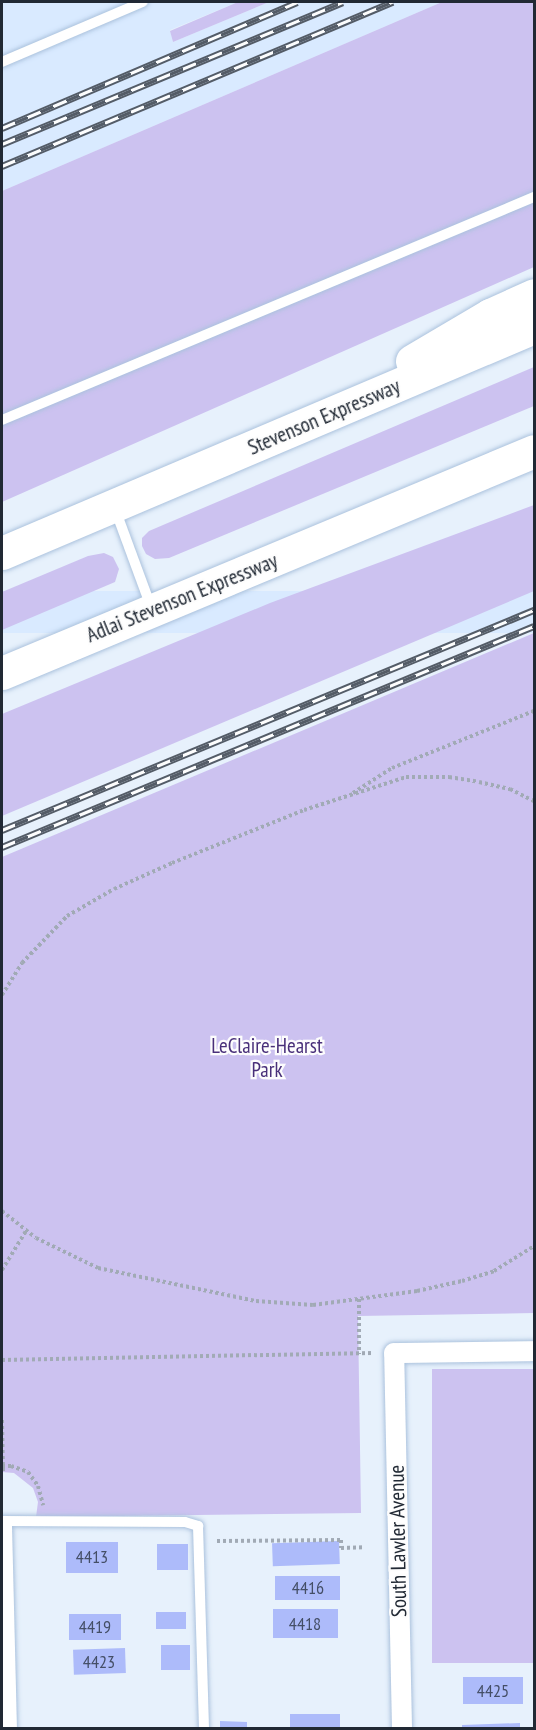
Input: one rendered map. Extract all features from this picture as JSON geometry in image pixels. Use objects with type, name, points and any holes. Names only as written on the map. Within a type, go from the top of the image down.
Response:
[{"type":"highway","points":[[290,432],[490,315],[534,295]]},
{"type":"highway","name":"Stevenson Expressway","points":[[2,553],[534,327]]},
{"type":"highway","points":[[363,524],[534,451]]},
{"type":"highway","points":[[363,524],[534,471]]},
{"type":"highway","name":"Adlai Stevenson Expressway","points":[[2,673],[363,524]]},
{"type":"street","points":[[385,1353],[534,1350]]},
{"type":"street","name":"South Lawler Avenue","points":[[385,1353],[402,1728]]},
{"type":"street","points":[[2,1526],[7,1728]]},
{"type":"lane","points":[[2,62],[143,2]]},
{"type":"lane","points":[[2,420],[534,197]]},
{"type":"lane","points":[[114,507],[152,610]]},
{"type":"lane","points":[[2,1521],[185,1522],[198,1526],[204,1728]]},
{"type":"path","points":[[347,796],[392,768],[534,711]]},
{"type":"path","points":[[2,995],[22,963],[67,916],[114,889],[172,863],[304,810],[406,777],[438,777],[479,782],[510,789],[534,801]]},
{"type":"path","points":[[2,1211],[26,1231],[64,1254],[98,1268],[256,1301],[313,1305],[417,1291],[494,1271],[534,1246]]},
{"type":"path","points":[[2,1270],[26,1231]]},
{"type":"path","points":[[359,1299],[359,1354]]},
{"type":"path","points":[[2,1360],[385,1353]]},
{"type":"path","points":[[2,1420],[3,1473]]},
{"type":"path","points":[[2,1466],[28,1472],[41,1493],[44,1512]]},
{"type":"path","points":[[210,1542],[341,1540],[341,1548],[364,1547]]},
{"type":"shaded area","points":[[2,2],[238,2],[170,30],[173,42],[269,2],[442,2],[2,191]]},
{"type":"shaded area","points":[[2,591],[534,591],[534,633],[2,633]]},
{"type":"green space","points":[[238,2],[269,2],[173,42],[170,31]]},
{"type":"green space","points":[[442,2],[534,2],[534,267],[2,502],[2,191]]},
{"type":"green space","points":[[534,367],[534,406],[169,558],[155,559],[146,554],[142,546],[142,538],[149,531]]},
{"type":"green space","points":[[534,505],[534,591],[2,816],[2,714],[270,603]]},
{"type":"green space","points":[[104,553],[113,557],[119,569],[115,582],[2,630],[2,592],[88,556]]},
{"type":"green space","name":"LeClaire-Hearst Park","points":[[534,633],[534,1313],[358,1316],[361,1513],[36,1517],[38,1502],[33,1488],[14,1473],[2,1472],[2,857]]},
{"type":"green space","points":[[432,1369],[534,1369],[534,1663],[432,1663]]},
{"type":"building","points":[[339,1541],[340,1564],[273,1566],[272,1543]]},
{"type":"building","points":[[66,1542],[118,1542],[118,1573],[66,1573]]},
{"type":"building","points":[[157,1544],[188,1544],[188,1570],[157,1570]]},
{"type":"building","points":[[275,1576],[340,1576],[340,1600],[275,1600]]},
{"type":"building","points":[[273,1609],[338,1609],[338,1638],[273,1638]]},
{"type":"building","points":[[156,1612],[186,1612],[186,1629],[156,1629]]},
{"type":"building","points":[[69,1614],[121,1614],[121,1640],[69,1640]]},
{"type":"building","points":[[161,1645],[190,1645],[190,1670],[161,1670]]},
{"type":"building","points":[[125,1648],[126,1673],[74,1675],[73,1650]]},
{"type":"building","points":[[463,1677],[523,1677],[523,1704],[463,1704]]},
{"type":"building","points":[[290,1714],[340,1714],[340,1728],[290,1728]]},
{"type":"building","points":[[220,1721],[247,1722],[247,1728],[220,1728]]},
{"type":"building","points":[[520,1723],[520,1728],[462,1728],[462,1725]]},
{"type":"railway","points":[[2,128],[297,2]]},
{"type":"railway","points":[[2,144],[343,2]]},
{"type":"railway","points":[[2,166],[393,2]]},
{"type":"railway","points":[[2,830],[534,610]]},
{"type":"railway","points":[[2,847],[534,626]]}]
